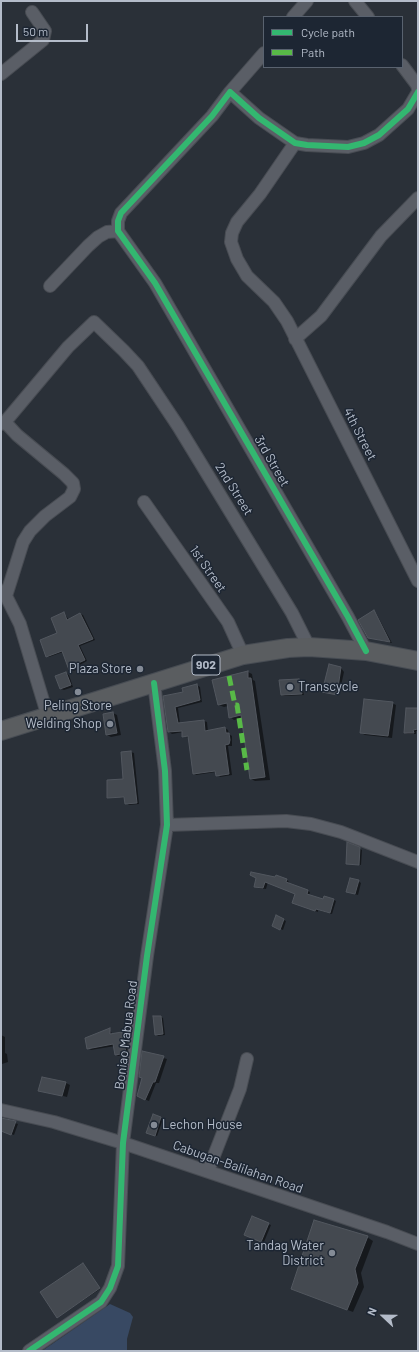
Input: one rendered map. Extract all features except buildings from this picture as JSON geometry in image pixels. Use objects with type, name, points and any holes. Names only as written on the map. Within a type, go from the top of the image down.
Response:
[{"type":"highway","name":"902","points":[[1,731],[243,655],[288,648],[310,648],[366,651],[418,661]]},
{"type":"street","points":[[294,16],[307,1]]},
{"type":"street","points":[[357,2],[367,16]]},
{"type":"street","points":[[1,74],[43,40],[45,31],[32,12]]},
{"type":"street","points":[[50,286],[98,237],[107,232],[118,231],[118,221],[122,213],[212,116],[230,92],[263,54]]},
{"type":"street","points":[[230,92],[259,118],[295,143],[348,147],[364,143],[379,135],[408,109],[418,90],[417,85],[403,66]]},
{"type":"street","name":"4th Street","points":[[295,143],[260,194],[237,222],[232,233],[231,242],[237,259],[244,270],[274,302],[295,339],[418,581]]},
{"type":"street","points":[[295,339],[321,316],[382,236],[418,198]]},
{"type":"street","name":"3rd Street","points":[[118,231],[156,283],[348,616],[366,651]]},
{"type":"street","name":"2nd Street","points":[[3,423],[68,347],[94,322],[138,366],[182,432],[292,613],[310,648]]},
{"type":"street","points":[[3,423],[64,474],[73,483],[74,489],[70,497],[45,516],[30,531],[23,542],[4,593],[20,624],[48,717]]},
{"type":"street","name":"1st Street","points":[[144,502],[228,622],[243,655]]},
{"type":"street","name":"Boniao Mabua Road","points":[[29,1351],[101,1302],[110,1288],[118,1266],[123,1142],[147,956],[167,825],[165,771],[154,683]]},
{"type":"street","points":[[167,825],[286,822],[311,824],[341,832],[418,862]]},
{"type":"street","points":[[208,1171],[240,1089],[247,1059]]},
{"type":"street","name":"Cabugan-Balilahan Road","points":[[1,1110],[54,1122],[123,1142],[418,1244]]},
{"type":"water","points":[[110,1304],[130,1313],[133,1317],[127,1339],[127,1351],[42,1351]]},
{"type":"marked path","points":[[229,676],[235,705],[237,705],[247,770]]},
{"type":"cycle path","points":[[366,651],[348,617],[155,283],[118,231],[118,221],[121,213],[212,116],[230,92],[259,118],[295,143],[348,147],[364,143],[379,135],[408,109],[418,92]]},
{"type":"cycle path","points":[[29,1351],[101,1302],[110,1288],[118,1266],[123,1143],[147,956],[167,825],[165,771],[154,683]]},
{"type":"place","name":"Plaza Store","points":[[140,669]]},
{"type":"place","name":"Transcycle","points":[[290,687]]},
{"type":"place","name":"Peling Store","points":[[78,692]]},
{"type":"place","name":"Welding Shop","points":[[110,724]]},
{"type":"place","name":"Lechon House","points":[[154,1125]]},
{"type":"place","name":"Tandag Water District","points":[[332,1253]]}]
